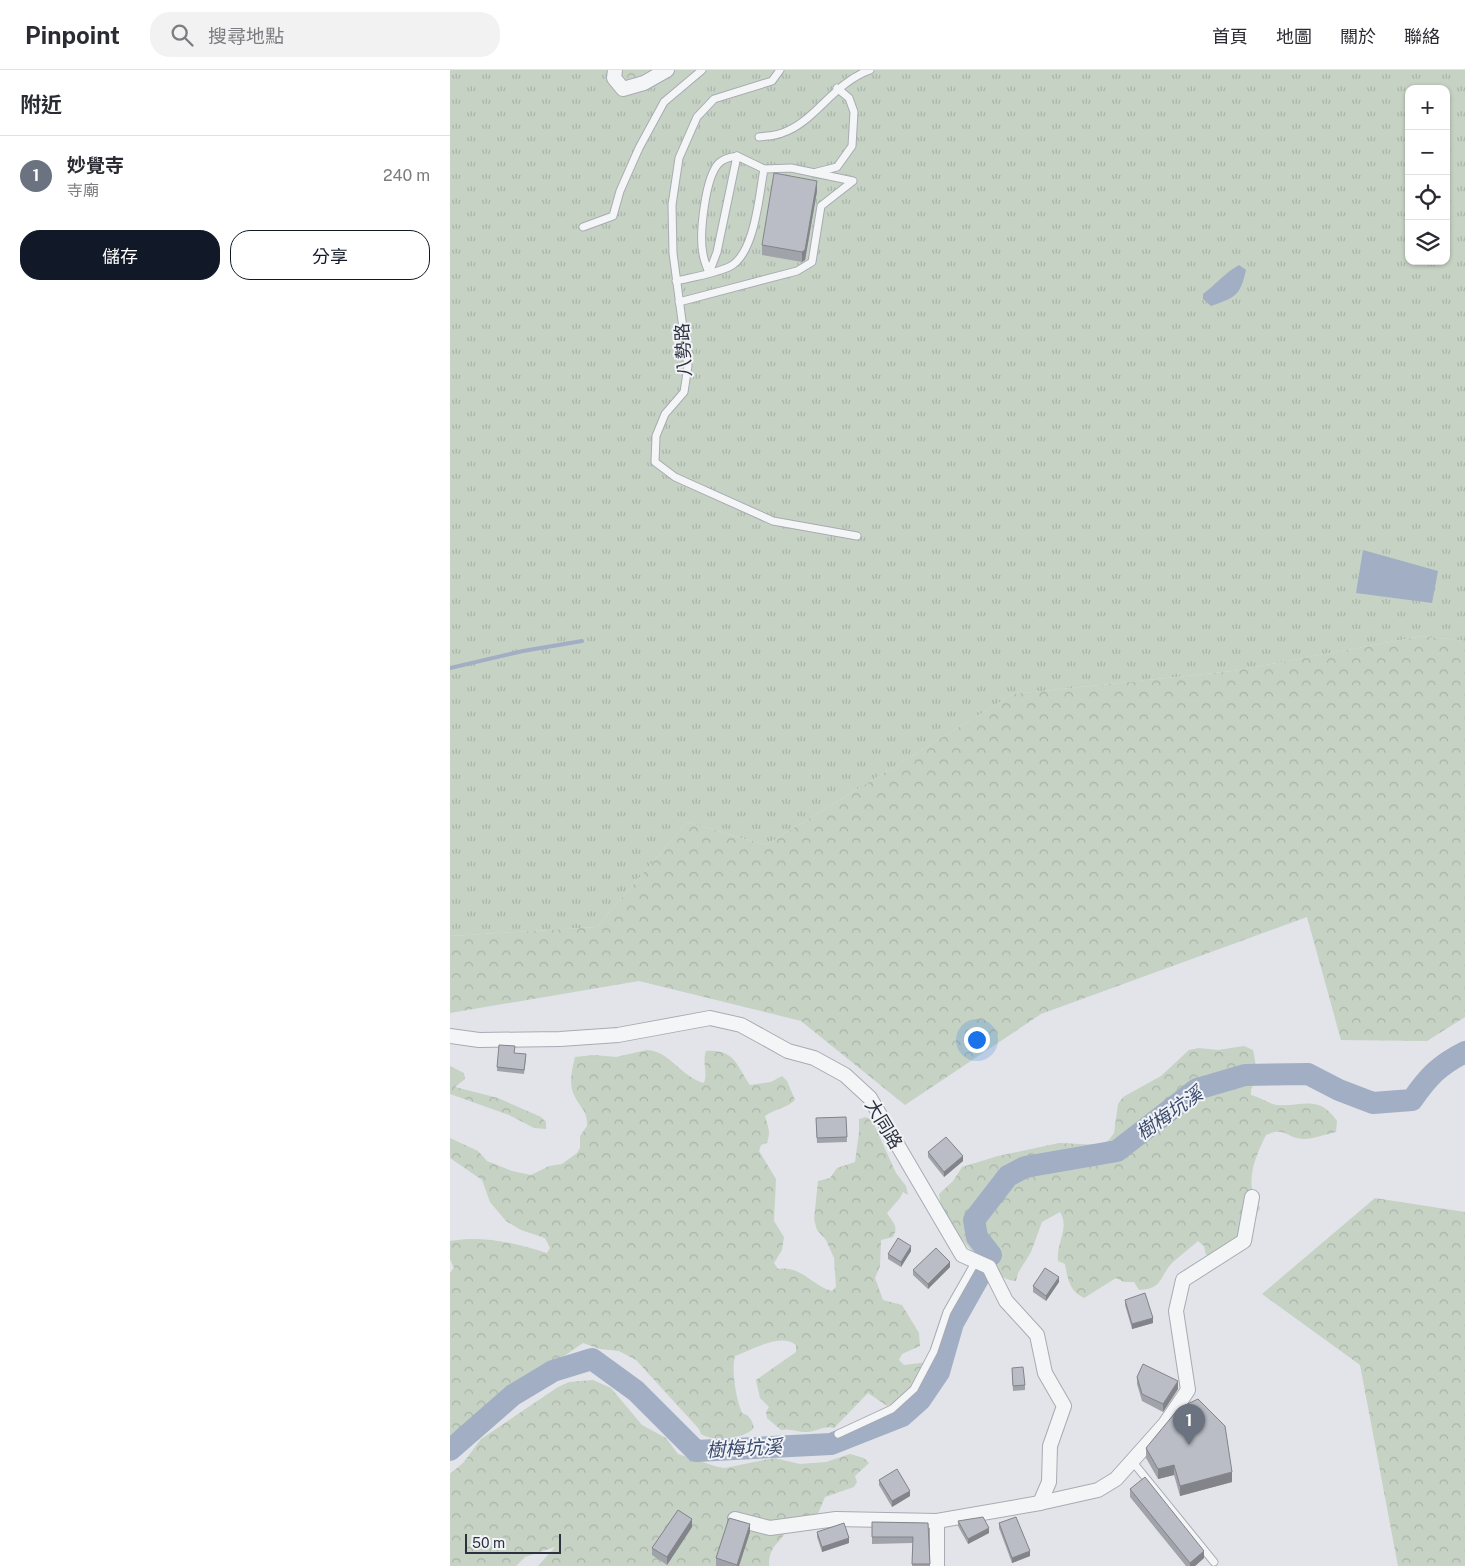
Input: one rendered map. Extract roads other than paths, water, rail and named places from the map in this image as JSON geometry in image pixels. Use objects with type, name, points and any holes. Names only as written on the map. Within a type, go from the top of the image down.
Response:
[{"type":"street","points":[[615,70],[614,78],[623,89],[644,83],[667,70]]},
{"type":"street","name":"大同路","points":[[450,1036],[479,1040],[560,1040],[618,1035],[710,1018],[741,1025],[788,1050],[814,1058],[845,1075],[870,1098],[962,1255],[989,1266],[1006,1301],[1037,1335],[1046,1373],[1064,1406],[1050,1446],[1049,1482],[1040,1503]]},
{"type":"street","points":[[735,1519],[770,1528],[836,1519],[937,1521],[1040,1503],[1098,1490],[1116,1480],[1131,1460],[1165,1424],[1188,1390],[1176,1312],[1183,1280],[1244,1241],[1252,1196]]},
{"type":"street","points":[[937,1521],[937,1566]]},
{"type":"lane","points":[[582,227],[613,216],[620,192],[635,156],[664,102],[702,70]]},
{"type":"lane","name":"八勢路","points":[[780,70],[772,81],[714,99],[696,117],[679,158],[672,205],[672,253],[688,366],[684,392],[665,414],[656,436],[655,462],[675,477],[773,522],[857,536]]},
{"type":"lane","points":[[759,137],[783,133],[807,117],[837,88],[854,75],[870,70]]},
{"type":"lane","points":[[815,173],[837,166],[852,146],[854,112],[848,98],[837,88]]},
{"type":"lane","points":[[709,273],[717,252],[738,156]]},
{"type":"lane","points":[[679,302],[797,271],[812,262],[821,206],[853,181],[791,168],[764,168],[738,156],[727,158],[719,163],[712,176],[704,209],[702,253],[709,273]]},
{"type":"lane","points":[[676,281],[730,267],[742,256],[750,241],[764,168]]},
{"type":"lane","points":[[838,1434],[892,1409],[914,1389],[934,1351],[947,1312],[976,1261]]},
{"type":"lane","points":[[1131,1460],[1214,1562]]},
{"type":"water","points":[[1239,265],[1246,270],[1239,290],[1231,298],[1211,306],[1203,299],[1203,294]]},
{"type":"water","points":[[1363,550],[1438,571],[1432,603],[1356,593]]},
{"type":"waterway","points":[[450,668],[523,651],[582,641]]},
{"type":"waterway","name":"樹梅坑溪","points":[[991,1255],[977,1237],[974,1220],[1008,1176],[1025,1167],[1117,1151],[1197,1089],[1245,1075],[1308,1074],[1339,1090],[1373,1103],[1412,1100],[1435,1072],[1465,1052]]},
{"type":"waterway","name":"樹梅坑溪","points":[[450,1450],[513,1395],[553,1371],[592,1359],[636,1391],[696,1451],[831,1444],[902,1416],[920,1400],[939,1372],[953,1323],[980,1275]]},
{"type":"place","name":"妙覺寺","points":[[1189,1445]]}]
